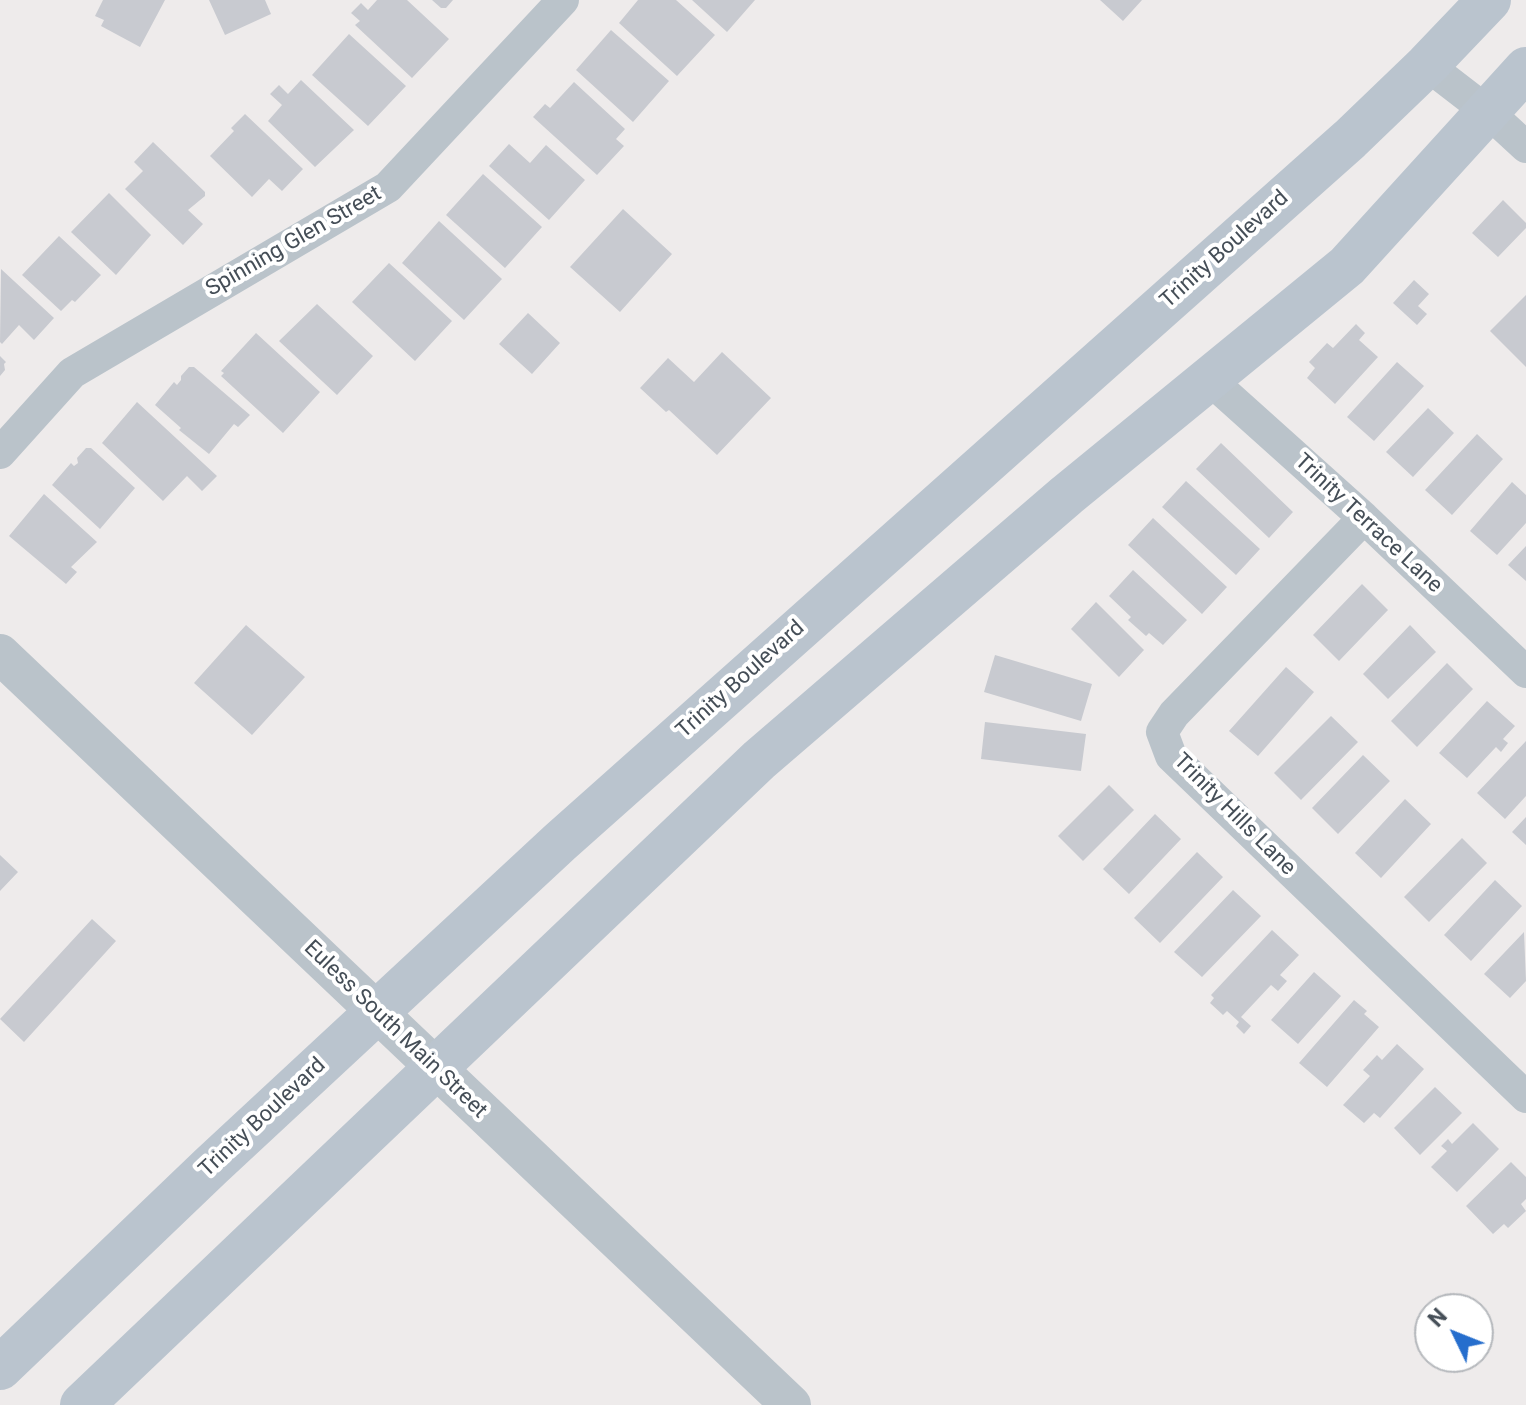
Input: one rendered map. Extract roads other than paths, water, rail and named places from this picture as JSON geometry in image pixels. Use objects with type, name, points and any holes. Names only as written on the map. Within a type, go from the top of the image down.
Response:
[{"type":"main road","name":"Trinity Boulevard","points":[[0,1368],[211,1166],[560,842],[1338,150],[1427,65],[1489,0]]},
{"type":"main road","points":[[82,1405],[759,760],[1067,495],[1347,266],[1526,69]]},
{"type":"street","name":"Spinning Glen Street","points":[[0,453],[72,373],[388,187],[563,0]]},
{"type":"street","points":[[1427,65],[1488,112],[1526,147]]},
{"type":"street","name":"Trinity Terrace Lane","points":[[1208,378],[1364,518],[1526,672]]},
{"type":"street","name":"Trinity Hills Lane","points":[[1364,518],[1174,714],[1162,732],[1171,756],[1526,1097]]},
{"type":"street","name":"Euless South Main Street","points":[[0,654],[791,1405]]}]
